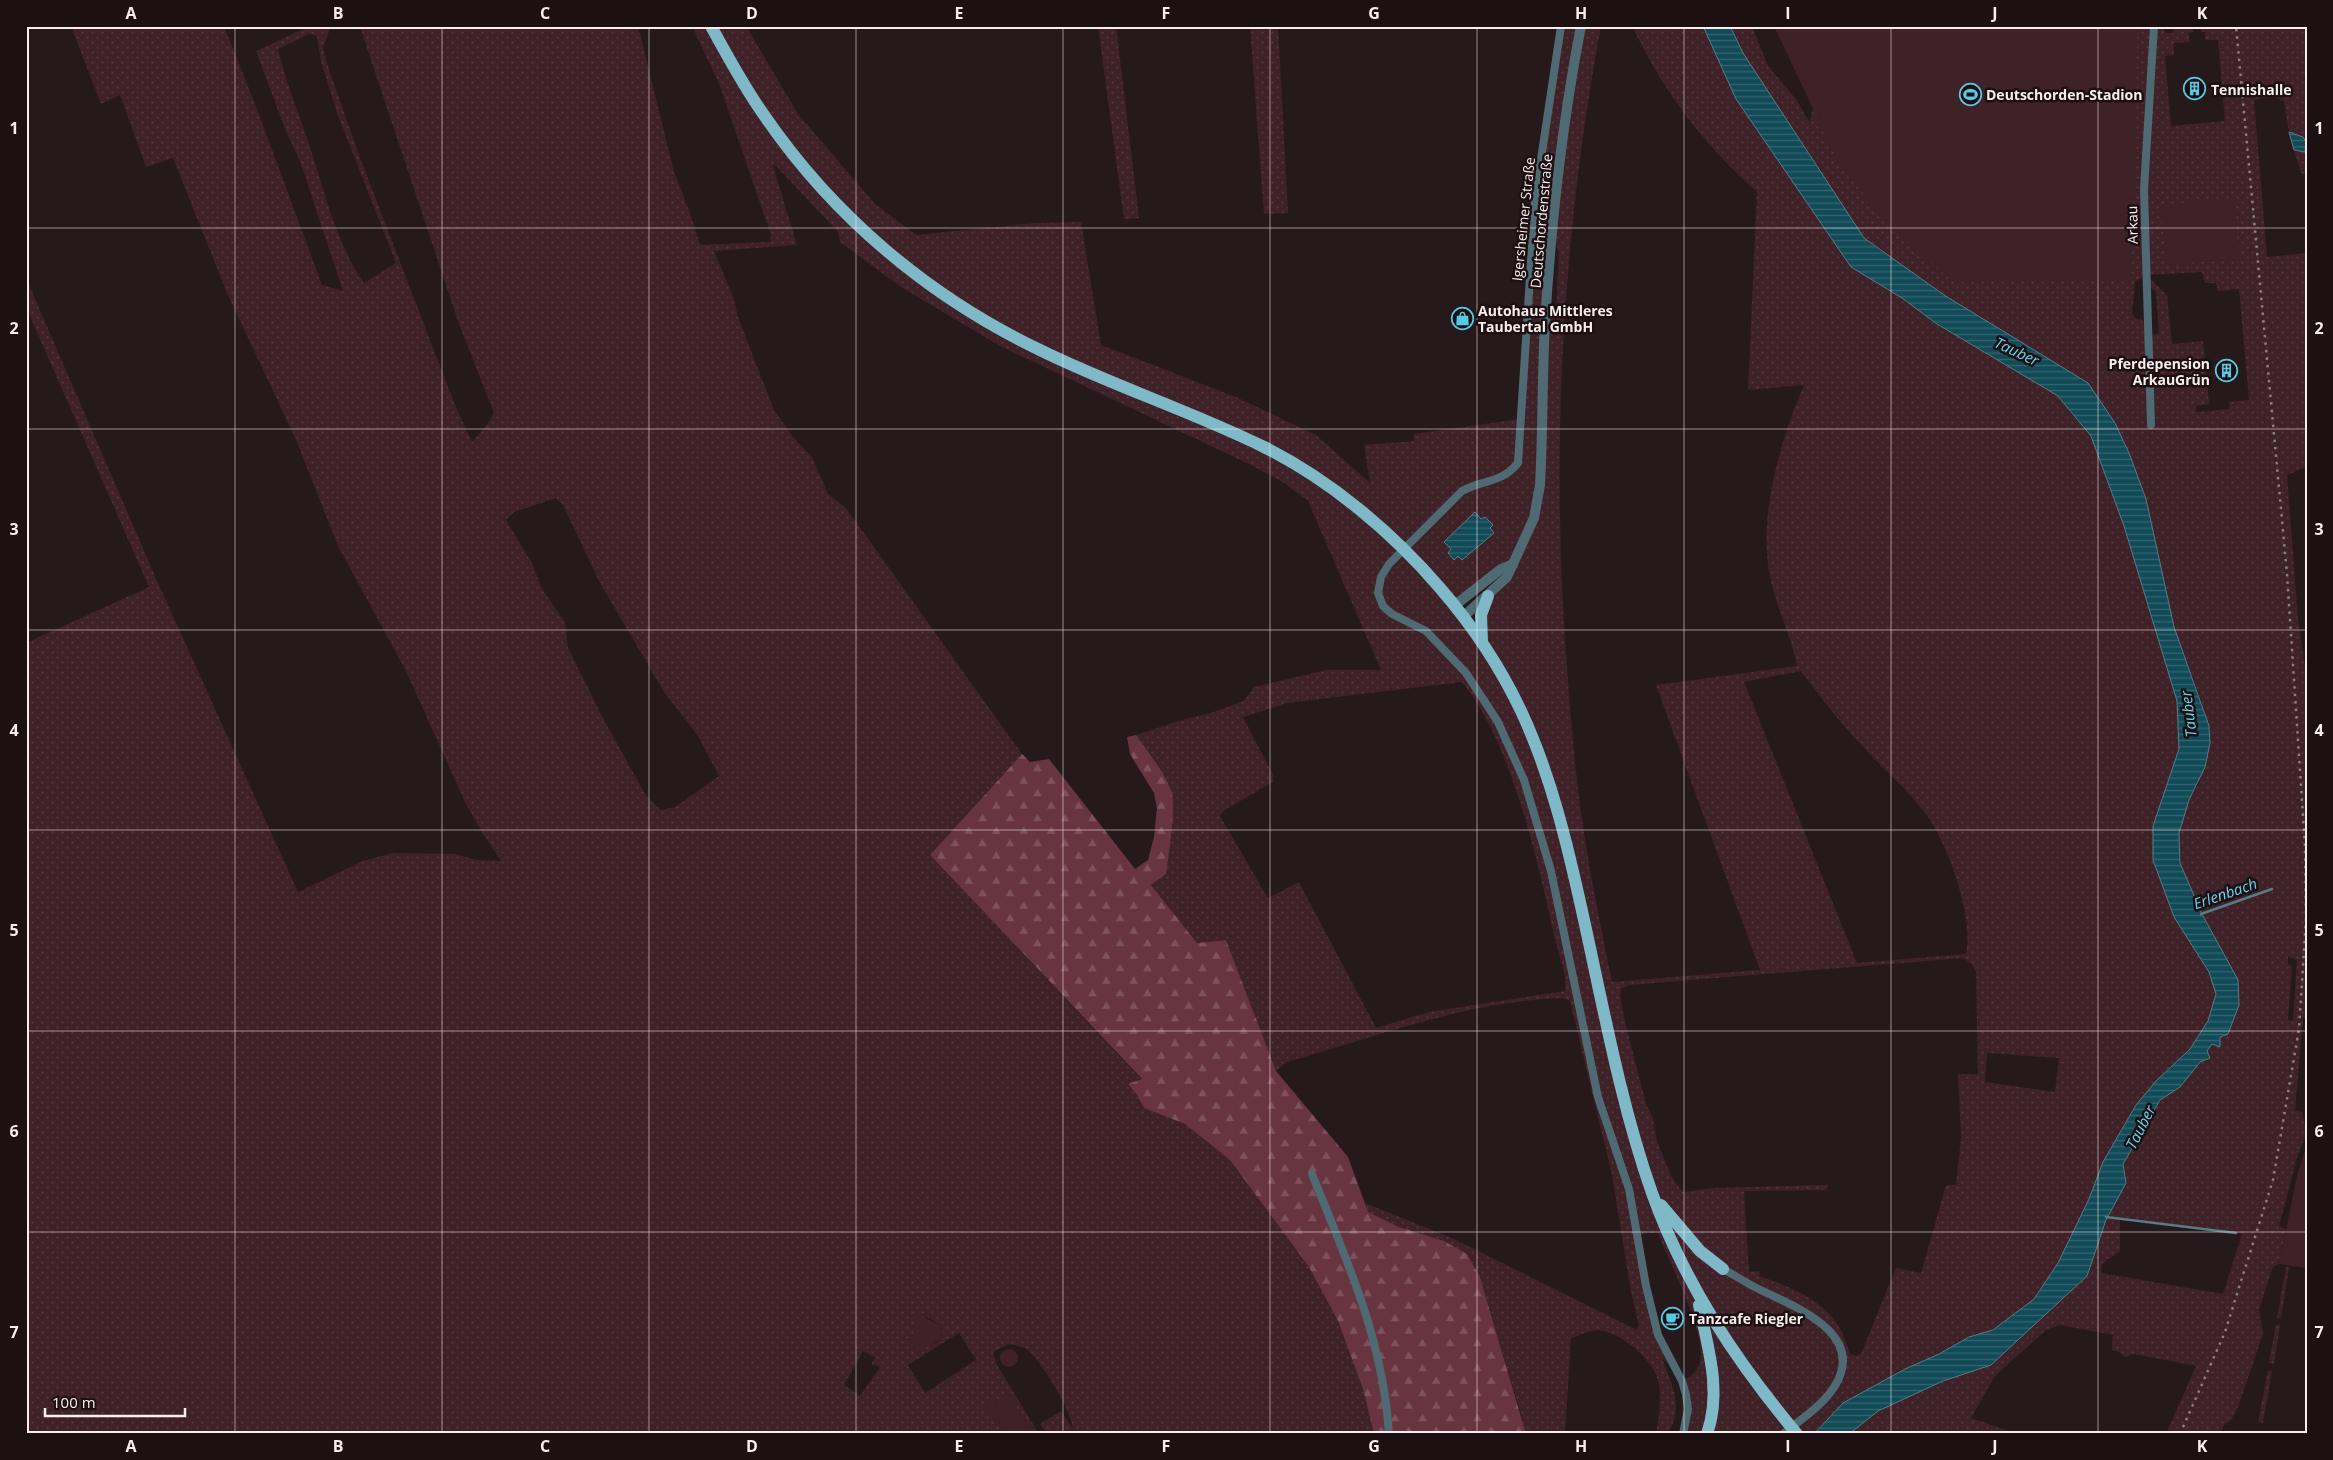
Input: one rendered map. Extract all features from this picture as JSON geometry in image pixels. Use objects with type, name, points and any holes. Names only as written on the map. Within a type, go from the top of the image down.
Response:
[{"type":"main road","points":[[711,26],[739,78],[764,116],[820,187],[859,227],[934,288],[969,312],[1037,349],[1267,448],[1310,474],[1396,542],[1463,617],[1482,642],[1506,681],[1521,712],[1552,791],[1569,852],[1626,1106],[1653,1194],[1698,1295],[1737,1357],[1781,1416],[1797,1434]]},
{"type":"main road","points":[[1482,642],[1481,615],[1488,596]]},
{"type":"main road","points":[[1653,1194],[1700,1251],[1723,1269]]},
{"type":"main road","points":[[1698,1295],[1712,1360],[1714,1384],[1714,1400],[1707,1434]]},
{"type":"street","name":"Igersheimer Straße","points":[[1562,26],[1535,199],[1518,464],[1510,473],[1496,480],[1470,486],[1462,491],[1390,564],[1381,577],[1378,593],[1383,606],[1392,614],[1426,631],[1466,673],[1498,722],[1524,780],[1550,871],[1598,1097],[1629,1189],[1646,1286],[1658,1335],[1682,1381],[1686,1395],[1688,1409],[1683,1434]]},
{"type":"street","name":"Deutschordenstraße","points":[[1463,617],[1507,577],[1534,518],[1540,486],[1545,328],[1551,249],[1561,154],[1580,26]]},
{"type":"street","name":"Arkau","points":[[2151,424],[2144,189],[2154,26]]},
{"type":"street","points":[[1454,606],[1501,569],[1513,564]]},
{"type":"street","points":[[1312,1174],[1364,1305],[1385,1393],[1389,1434]]},
{"type":"street","points":[[1723,1269],[1766,1293],[1808,1312],[1823,1323],[1838,1344],[1842,1361],[1836,1384],[1810,1412],[1783,1434]]},
{"type":"shaded area","points":[[71,26],[224,26],[322,285],[343,291],[300,161],[286,131],[256,51],[310,26],[344,26],[330,29],[323,47],[325,58],[360,158],[455,405],[472,442],[494,413],[459,324],[361,30],[350,26],[638,26],[674,172],[700,245],[770,242],[771,235],[720,86],[692,26],[746,26],[798,114],[875,204],[916,235],[1036,223],[1081,222],[1101,345],[1236,397],[1316,435],[1370,483],[1364,445],[1414,441],[1414,434],[1519,419],[1535,199],[1561,26],[1601,26],[1576,188],[1568,270],[1560,435],[1560,517],[1563,599],[1577,784],[1595,896],[1612,982],[1760,970],[1656,685],[1797,666],[1771,583],[1767,548],[1767,525],[1774,476],[1780,452],[1804,385],[1748,390],[1757,192],[1719,155],[1686,115],[1657,73],[1632,26],[1703,26],[1736,99],[1851,267],[1902,298],[1937,324],[2058,396],[2091,436],[2124,526],[2177,701],[2179,749],[2153,826],[2174,917],[2209,972],[2216,994],[2209,1021],[2190,1049],[2156,1081],[2136,1105],[2103,1162],[2089,1199],[2058,1263],[2034,1299],[1993,1330],[1969,1337],[1843,1403],[1814,1434],[1683,1434],[1686,1423],[1685,1380],[1692,1375],[1700,1362],[1698,1333],[1686,1298],[1658,1233],[1647,1233],[1638,1236],[1658,1335],[1678,1373],[1662,1358],[1673,1386],[1676,1404],[1673,1424],[1668,1434],[1656,1434],[1660,1393],[1658,1380],[1649,1363],[1625,1341],[1615,1335],[1597,1330],[1571,1338],[1565,1434],[1512,1434],[1523,1421],[1480,1277],[1467,1254],[1399,1227],[1368,1212],[1365,1203],[1452,1238],[1637,1330],[1639,1325],[1631,1292],[1612,1175],[1570,1001],[1564,998],[1528,1001],[1492,1006],[1424,1021],[1287,1062],[1276,1071],[1226,940],[1197,943],[1151,885],[1166,874],[1157,764],[1136,735],[1185,719],[1211,713],[1244,701],[1254,687],[1326,670],[1381,670],[1308,501],[1284,483],[1251,465],[1000,346],[901,287],[840,242],[838,232],[776,166],[773,166],[797,245],[714,251],[734,299],[738,317],[774,410],[793,437],[812,457],[828,494],[846,508],[1022,754],[930,855],[1142,1080],[1128,1084],[1144,1108],[1185,1124],[1230,1160],[1309,1267],[1338,1321],[1363,1389],[1374,1434],[1077,1434],[1073,1430],[1068,1434],[1047,1434],[1040,1424],[1061,1411],[1073,1429],[1067,1411],[1038,1361],[1025,1348],[1009,1344],[993,1352],[997,1365],[1039,1434],[1033,1434],[1008,1394],[991,1414],[1005,1434],[26,1434],[26,643],[149,587],[26,307],[26,278],[158,583],[298,892],[363,861],[393,853],[455,854],[477,860],[501,861],[465,802],[406,671],[338,546],[297,442],[227,293],[173,158],[146,167],[120,95],[101,104]],"holes":[[[309,34],[317,36],[321,61],[337,113],[396,263],[364,283],[354,268],[339,235],[278,49]],[[1553,234],[1559,252],[1556,311],[1545,327]],[[556,498],[563,505],[600,583],[664,692],[698,736],[719,776],[675,807],[661,810],[646,796],[603,718],[568,648],[565,622],[542,589],[532,563],[506,520],[514,512]],[[1475,512],[1481,519],[1484,517],[1493,525],[1489,528],[1494,534],[1454,559],[1452,550],[1444,542]],[[1513,565],[1484,606],[1481,642],[1455,606]],[[1801,671],[1849,731],[1912,797],[1926,814],[1943,843],[1963,902],[1966,921],[1966,954],[1857,963],[1744,682]],[[1462,682],[1495,736],[1520,802],[1562,963],[1565,991],[1429,1012],[1376,1028],[1299,882],[1268,898],[1220,816],[1223,811],[1273,782],[1273,775],[1243,717],[1287,703]],[[1963,958],[1972,964],[1976,971],[1978,1074],[1958,1074],[1961,1137],[1956,1185],[1946,1185],[1921,1273],[1896,1268],[1861,1354],[1856,1356],[1850,1354],[1836,1322],[1821,1306],[1791,1288],[1759,1276],[1760,1271],[1749,1272],[1744,1191],[1826,1190],[1828,1185],[1714,1188],[1683,1192],[1671,1176],[1657,1141],[1653,1118],[1646,1104],[1620,995],[1621,989],[1629,985]],[[1987,1053],[2059,1058],[2055,1092],[1985,1082]],[[918,1311],[941,1326],[943,1334],[937,1343],[911,1347]],[[959,1333],[976,1360],[925,1393],[908,1365]],[[863,1351],[875,1358],[871,1364],[880,1367],[860,1396],[844,1385]]]},
{"type":"shaded area","points":[[1098,26],[1116,26],[1139,218],[1124,219]]},
{"type":"shaded area","points":[[1250,26],[1278,26],[1288,213],[1264,214]]},
{"type":"shaded area","points":[[1730,26],[1752,26],[1768,66],[1796,99],[1809,122],[1823,79],[2009,26],[2161,26],[2166,33],[2173,33],[2173,26],[2191,26],[2194,32],[2188,33],[2190,42],[2174,43],[2174,55],[2165,56],[2171,126],[2225,121],[2218,40],[2205,40],[2205,32],[2201,32],[2200,26],[2307,26],[2307,78],[2304,78],[2307,89],[2307,176],[2301,173],[2294,150],[2305,152],[2303,137],[2289,132],[2284,101],[2274,96],[2254,100],[2267,257],[2307,253],[2307,475],[2304,468],[2287,475],[2298,619],[2307,681],[2307,1018],[2303,1018],[2295,1111],[2302,1112],[2307,1132],[2297,1158],[2279,1226],[2286,1229],[2279,1264],[2273,1267],[2259,1309],[2263,1334],[2238,1407],[2231,1420],[2224,1425],[2220,1434],[2166,1434],[2196,1366],[2134,1354],[2125,1357],[2119,1352],[2112,1350],[2113,1335],[2060,1325],[2046,1330],[1995,1376],[1971,1418],[2017,1434],[1849,1434],[1877,1411],[1943,1381],[1991,1365],[2087,1276],[2106,1220],[2126,1183],[2122,1165],[2160,1100],[2180,1087],[2200,1062],[2210,1058],[2207,1051],[2212,1044],[2220,1046],[2214,934],[2202,914],[2181,865],[2179,833],[2189,800],[2199,784],[2202,702],[2174,627],[2146,499],[2129,453],[2115,423],[1944,295],[1864,238],[1743,53]],"holes":[[[2202,272],[2205,283],[2216,283],[2218,291],[2239,289],[2249,400],[2229,402],[2230,409],[2196,412],[2196,406],[2209,404],[2203,341],[2172,344],[2167,295],[2146,275]],[[2145,276],[2146,286],[2156,291],[2159,334],[2148,335],[2145,331],[2143,320],[2136,319],[2132,313],[2135,282]],[[2288,956],[2297,961],[2293,1021],[2288,1020],[2292,966],[2288,964]],[[2120,1219],[2242,1234],[2223,1294],[2101,1273],[2102,1264],[2120,1251]]]},
{"type":"shaded area","name":"Deutschorden-Stadion","points":[[1774,26],[2137,26],[2131,280],[1953,282],[1885,220],[1838,162]]},
{"type":"shaded area","points":[[2234,198],[2239,258],[2166,265],[2161,205]]},
{"type":"shaded area","points":[[2307,1143],[2307,1268],[2279,1264],[2297,1176]]},
{"type":"shaded area","points":[[2286,1267],[2289,1268],[2281,1318],[2277,1318]]},
{"type":"shaded area","points":[[918,1310],[928,1319],[941,1326],[943,1334],[933,1345],[925,1348],[910,1347]]},
{"type":"shaded area","points":[[2276,1325],[2280,1325],[2274,1364],[2269,1363]]},
{"type":"shaded area","points":[[1009,1349],[1015,1352],[1018,1358],[1015,1364],[1009,1367],[1003,1364],[1000,1358],[1003,1352]]},
{"type":"shaded area","points":[[2268,1370],[2272,1371],[2263,1423],[2258,1422]]},
{"type":"shaded area","points":[[1008,1394],[1033,1434],[1005,1434],[991,1414],[986,1414],[984,1407]]},
{"type":"green space","points":[[1136,735],[1164,775],[1173,797],[1172,831],[1166,874],[1151,885],[1197,943],[1226,940],[1276,1071],[1348,1157],[1368,1212],[1399,1227],[1444,1241],[1467,1254],[1480,1277],[1526,1434],[1374,1434],[1363,1389],[1338,1321],[1309,1267],[1230,1160],[1185,1124],[1144,1108],[1128,1084],[1142,1079],[930,855],[1022,754],[1030,762],[1049,759],[1135,869],[1148,860],[1154,837],[1157,808],[1154,793],[1130,754],[1127,737]]},
{"type":"water","name":"Tauber","points":[[1703,26],[1730,26],[1743,53],[1864,238],[1944,295],[2088,383],[2115,423],[2129,453],[2146,499],[2174,627],[2209,726],[2210,743],[2205,767],[2189,800],[2179,833],[2180,863],[2202,914],[2238,980],[2239,1005],[2228,1034],[2220,1037],[2220,1047],[2212,1044],[2207,1051],[2210,1058],[2200,1062],[2180,1087],[2160,1100],[2123,1164],[2126,1183],[2106,1220],[2087,1276],[1991,1365],[1943,1381],[1878,1411],[1849,1434],[1814,1434],[1843,1403],[1969,1337],[1993,1330],[2034,1299],[2058,1263],[2089,1199],[2103,1162],[2136,1105],[2156,1081],[2190,1049],[2208,1021],[2216,994],[2209,972],[2174,917],[2153,860],[2153,826],[2179,749],[2177,701],[2124,526],[2091,436],[2058,396],[1937,324],[1902,298],[1851,267],[1736,99]]},
{"type":"water","points":[[2289,132],[2303,137],[2306,142],[2305,152],[2294,150]]},
{"type":"water","points":[[1475,512],[1481,519],[1485,517],[1493,525],[1490,528],[1494,533],[1462,560],[1458,556],[1454,560],[1448,553],[1451,549],[1444,542]]},
{"type":"waterway","name":"Erlenbach","points":[[2201,914],[2272,889]]},
{"type":"waterway","points":[[2106,1217],[2236,1233]]},
{"type":"railway","points":[[2180,1434],[2225,1332],[2273,1180],[2299,1029],[2306,919],[2305,846],[2287,574],[2236,26]]},
{"type":"place","name":"Tennishalle","points":[[2195,89]]},
{"type":"place","name":"Deutschorden-Stadion","points":[[1970,94]]},
{"type":"place","name":"Autohaus Mittleres Taubertal GmbH","points":[[1462,318]]},
{"type":"place","name":"Pferdepension ArkauGrün","points":[[2226,371]]},
{"type":"place","name":"Tanzcafe Riegler","points":[[1673,1318]]}]
